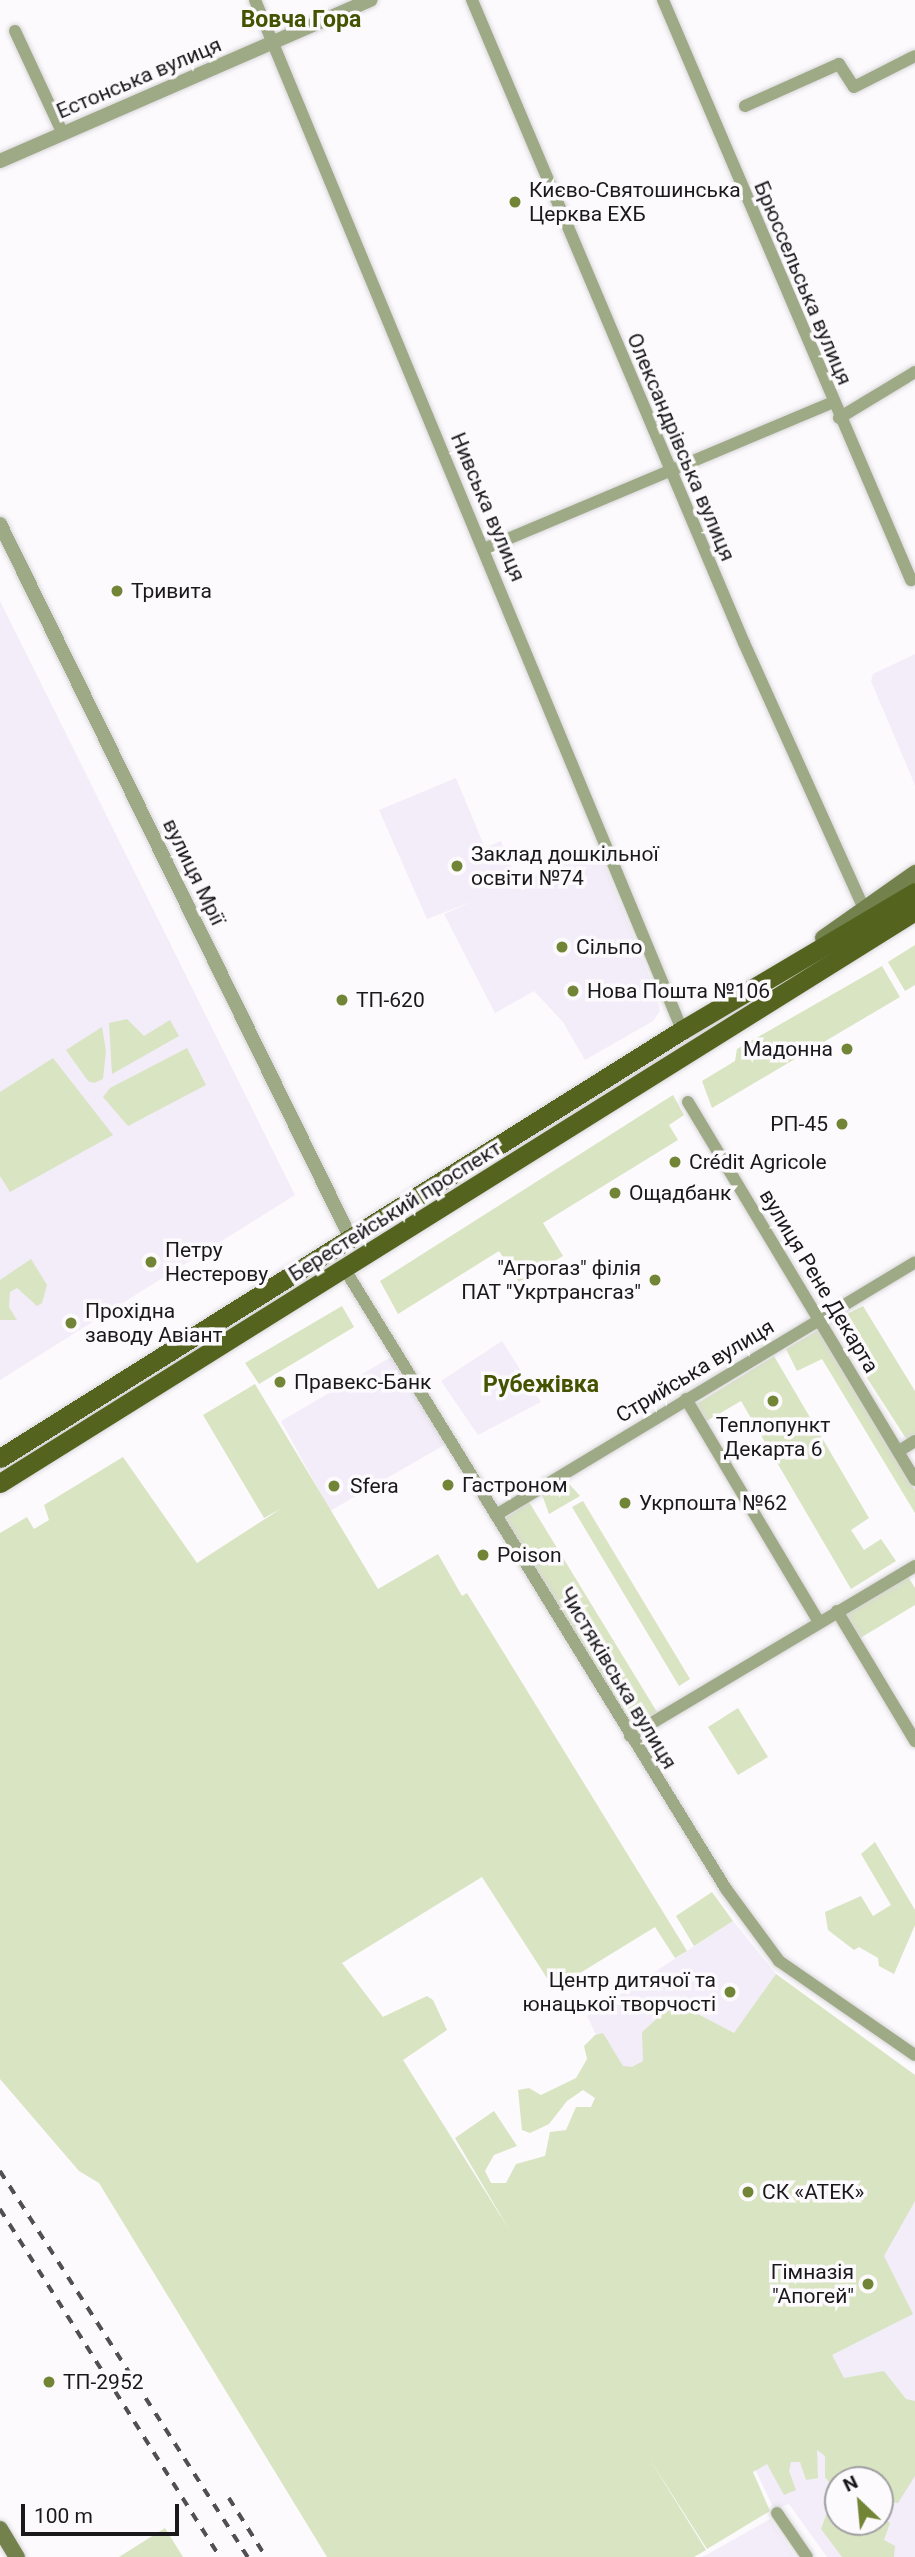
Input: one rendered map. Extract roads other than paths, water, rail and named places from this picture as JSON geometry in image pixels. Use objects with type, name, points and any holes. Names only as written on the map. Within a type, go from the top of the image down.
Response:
[{"type":"main road","name":"Берестейський проспект","points":[[814,978],[877,916],[915,873]]},
{"type":"main road","name":"Берестейський проспект","points":[[0,1458],[682,1030],[915,892]]},
{"type":"main road","name":"Берестейський проспект","points":[[877,916],[915,911]]},
{"type":"main road","name":"Берестейський проспект","points":[[0,1483],[814,978],[915,922]]},
{"type":"main road","points":[[0,2529],[17,2557]]},
{"type":"street","name":"Нивська вулиця","points":[[255,0],[484,549],[651,962],[682,1030]]},
{"type":"street","name":"Естонська вулиця","points":[[0,161],[371,0]]},
{"type":"street","name":"Олександрівська вулиця","points":[[472,0],[669,470],[877,916]]},
{"type":"street","name":"Брюссельська вулиця","points":[[663,0],[832,403],[911,571]]},
{"type":"street","points":[[15,32],[63,134]]},
{"type":"street","points":[[745,106],[839,64],[855,87],[915,56]]},
{"type":"street","points":[[839,418],[915,372]]},
{"type":"street","points":[[484,549],[832,403]]},
{"type":"street","name":"вулиця Мрії","points":[[0,524],[351,1239]]},
{"type":"street","name":"вулиця Рене Декарта","points":[[688,1102],[915,1480]]},
{"type":"street","name":"Стрийська вулиця","points":[[496,1515],[915,1262]]},
{"type":"street","name":"Чистяківська вулиця","points":[[344,1268],[726,1889],[779,1961],[915,2055]]},
{"type":"street","points":[[686,1399],[819,1622]]},
{"type":"street","points":[[899,1451],[915,1441]]},
{"type":"street","points":[[630,1736],[915,1566]]},
{"type":"street","points":[[837,1611],[915,1741]]},
{"type":"street","points":[[777,2513],[807,2557]]},
{"type":"railway","points":[[0,2171],[248,2557]]},
{"type":"railway","points":[[0,2209],[220,2557]]},
{"type":"railway","points":[[229,2498],[266,2557]]},
{"type":"place","name":"Києво-Святошинська Церква ЕХБ","points":[[515,202]]},
{"type":"place","name":"Тривита","points":[[117,591]]},
{"type":"place","name":"Заклад дошкільної освіти №74","points":[[457,866]]},
{"type":"place","name":"Сільпо","points":[[562,947]]},
{"type":"place","name":"Нова Пошта №106","points":[[573,991]]},
{"type":"place","name":"ТП-620","points":[[342,1000]]},
{"type":"place","name":"Мадонна","points":[[847,1049]]},
{"type":"place","name":"РП-45","points":[[842,1124]]},
{"type":"place","name":"Crédit Agricole","points":[[675,1162]]},
{"type":"place","name":"Ощадбанк","points":[[615,1193]]},
{"type":"place","name":"Петру Нестерову","points":[[151,1262]]},
{"type":"place","name":"\"Агрогаз\" філія ПАТ \"Укртрансгаз\"","points":[[655,1280]]},
{"type":"place","name":"Прохідна заводу Авіант","points":[[71,1323]]},
{"type":"place","name":"Правекс-Банк","points":[[280,1382]]},
{"type":"place","name":"Теплопункт Декарта 6","points":[[773,1401]]},
{"type":"place","name":"Гастроном","points":[[448,1485]]},
{"type":"place","name":"Sfera","points":[[334,1486]]},
{"type":"place","name":"Укрпошта №62","points":[[625,1503]]},
{"type":"place","name":"Poison","points":[[483,1555]]},
{"type":"place","name":"Центр дитячої та юнацької творчості","points":[[730,1992]]},
{"type":"place","name":"СК «АТЕК»","points":[[748,2192]]},
{"type":"place","name":"Гімназія \"Апогей\"","points":[[868,2284]]},
{"type":"place","name":"ТП-2952","points":[[49,2382]]},
{"type":"district","name":"Вовча Гора","points":[[301,20]]},
{"type":"district","name":"Рубежівка","points":[[541,1385]]}]
